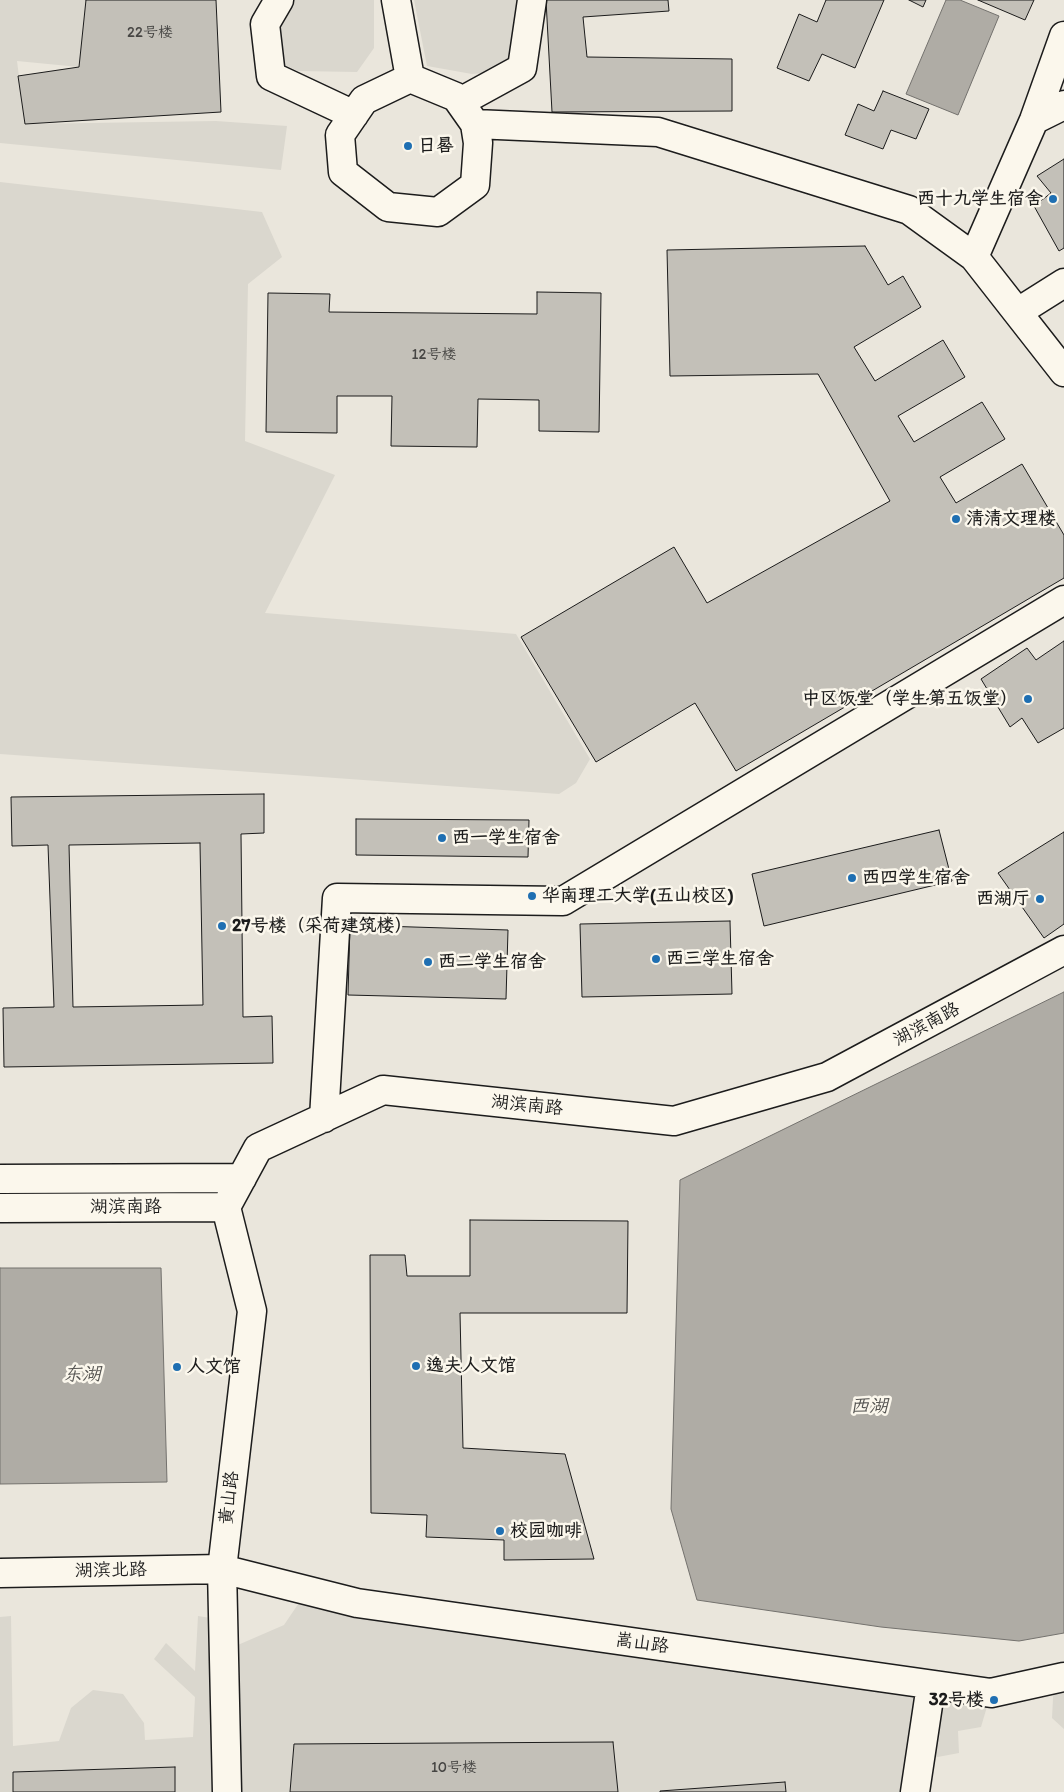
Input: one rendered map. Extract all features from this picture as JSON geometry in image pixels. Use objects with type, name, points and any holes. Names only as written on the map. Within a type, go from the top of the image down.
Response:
[{"type":"street","points":[[279,0],[266,24],[271,76],[354,115]]},
{"type":"street","points":[[396,0],[410,78]]},
{"type":"street","points":[[460,102],[522,68],[532,0]]},
{"type":"street","points":[[974,257],[1034,120],[1064,36]]},
{"type":"street","points":[[410,78],[456,98],[475,124],[478,143],[475,185],[438,212],[388,207],[343,172],[340,135],[354,115],[364,100],[410,78]]},
{"type":"street","points":[[1034,120],[1064,104]]},
{"type":"street","points":[[475,124],[658,132],[910,210],[974,257],[1064,372]]},
{"type":"street","points":[[1018,312],[1064,284]]},
{"type":"street","points":[[324,1118],[337,898],[563,901],[1064,600]]},
{"type":"street","name":"湖滨南路","points":[[0,1208],[226,1207],[258,1148],[383,1090],[674,1121],[827,1077],[1064,950]]},
{"type":"street","points":[[0,1179],[242,1178]]},
{"type":"street","name":"黄山路","points":[[226,1207],[252,1311],[222,1569],[227,1792]]},
{"type":"street","name":"湖滨北路","points":[[0,1572],[222,1569]]},
{"type":"street","name":"嵩山路","points":[[222,1569],[357,1603],[991,1693],[1064,1677]]},
{"type":"street","points":[[915,1792],[931,1685]]},
{"type":"shaded area","name":"华南理工大学(五山校区)","points":[[0,0],[1064,0],[1064,1792],[0,1792]]},
{"type":"shaded area","points":[[0,0],[86,0],[79,67],[17,61],[25,124],[216,121],[287,126],[281,170],[0,143]]},
{"type":"shaded area","points":[[271,0],[374,0],[374,48],[357,72],[298,71],[276,61]]},
{"type":"shaded area","points":[[414,0],[525,0],[522,32],[500,72],[472,74],[427,66]]},
{"type":"shaded area","points":[[0,182],[262,212],[282,257],[248,284],[245,441],[335,475],[265,613],[516,634],[590,759],[576,783],[559,794],[0,754]]},
{"type":"shaded area","points":[[307,1591],[991,1693],[981,1727],[958,1731],[959,1753],[927,1759],[925,1792],[175,1792],[175,1767],[14,1772],[13,1792],[0,1792],[0,1617],[11,1616],[13,1746],[59,1741],[71,1708],[93,1690],[123,1694],[144,1723],[145,1740],[193,1737],[195,1697],[154,1659],[166,1643],[195,1671],[198,1616],[223,1620],[224,1651],[284,1625]]},
{"type":"shaded area","points":[[1064,1677],[1064,1729],[1052,1718],[1054,1680]]},
{"type":"water","points":[[946,0],[960,0],[999,16],[958,115],[906,94]]},
{"type":"water","name":"西湖","points":[[1064,992],[1064,1633],[1019,1641],[881,1627],[697,1600],[671,1509],[680,1180]]},
{"type":"water","name":"东湖","points":[[0,1268],[161,1268],[167,1482],[0,1484]]},
{"type":"building","points":[[86,0],[216,0],[221,112],[25,124],[18,76],[79,67]]},
{"type":"building","points":[[546,0],[668,0],[669,11],[583,17],[587,57],[732,59],[732,111],[552,112]]},
{"type":"building","points":[[826,0],[884,0],[855,68],[822,54],[809,81],[777,68],[799,14],[817,22]]},
{"type":"building","points":[[909,0],[926,0],[923,7]]},
{"type":"building","points":[[978,0],[1034,0],[1025,20]]},
{"type":"building","points":[[883,91],[929,109],[916,139],[891,130],[883,149],[845,135],[858,104],[874,111]]},
{"type":"building","name":"西十九学生宿舍","points":[[1064,159],[1064,248],[1059,251],[1034,206],[1051,193],[1037,176]]},
{"type":"building","name":"清清文理楼","points":[[865,246],[888,285],[903,276],[921,307],[854,347],[875,381],[943,340],[965,377],[898,416],[914,442],[982,402],[1005,439],[940,477],[956,503],[1022,464],[1064,535],[1064,578],[736,771],[695,703],[596,762],[521,637],[674,547],[707,603],[890,501],[818,374],[670,376],[667,250]]},
{"type":"building","points":[[537,292],[601,293],[599,432],[539,431],[539,400],[478,399],[477,447],[391,446],[392,396],[337,396],[337,433],[266,432],[268,293],[330,294],[329,312],[537,314]]},
{"type":"building","name":"中区饭堂（学生第五饭堂）","points":[[1064,641],[1064,728],[1038,743],[1022,718],[1010,727],[981,679],[1027,648],[1036,660]]},
{"type":"building","name":"27号楼（采荷建筑楼）","points":[[264,794],[264,833],[241,834],[243,1017],[272,1016],[273,1063],[4,1067],[3,1008],[54,1007],[48,845],[12,846],[11,797]],"holes":[[[200,843],[203,1005],[73,1007],[69,845]]]},
{"type":"building","name":"西一学生宿舍","points":[[356,819],[529,820],[528,857],[356,855]]},
{"type":"building","name":"西四学生宿舍","points":[[939,830],[952,881],[764,926],[752,874]]},
{"type":"building","name":"西湖厅","points":[[1064,832],[1064,924],[1044,938],[998,873]]},
{"type":"building","name":"西三学生宿舍","points":[[730,921],[732,994],[582,997],[580,924]]},
{"type":"building","name":"西二学生宿舍","points":[[350,925],[508,930],[506,999],[348,995]]},
{"type":"building","name":"逸夫人文馆","points":[[470,1220],[628,1221],[627,1313],[460,1313],[463,1448],[565,1454],[594,1559],[504,1560],[504,1540],[426,1537],[427,1515],[371,1513],[370,1255],[405,1255],[407,1276],[470,1276]]},
{"type":"building","points":[[613,1742],[618,1792],[290,1792],[294,1744]]},
{"type":"building","points":[[175,1767],[175,1792],[13,1792],[13,1772]]},
{"type":"building","points":[[785,1782],[786,1792],[660,1792],[660,1791]]},
{"type":"place","name":"日晷","points":[[408,146]]},
{"type":"place","name":"西十九学生宿舍","points":[[1053,199]]},
{"type":"place","name":"清清文理楼","points":[[956,519]]},
{"type":"place","name":"中区饭堂（学生第五饭堂）","points":[[1028,699]]},
{"type":"place","name":"西一学生宿舍","points":[[442,838]]},
{"type":"place","name":"西四学生宿舍","points":[[852,878]]},
{"type":"place","name":"华南理工大学(五山校区)","points":[[532,896]]},
{"type":"place","name":"西湖厅","points":[[1040,899]]},
{"type":"place","name":"27号楼（采荷建筑楼）","points":[[222,926]]},
{"type":"place","name":"西三学生宿舍","points":[[656,959]]},
{"type":"place","name":"西二学生宿舍","points":[[428,962]]},
{"type":"place","name":"逸夫人文馆","points":[[416,1366]]},
{"type":"place","name":"人文馆","points":[[177,1367]]},
{"type":"place","name":"校园咖啡","points":[[500,1531]]},
{"type":"place","name":"32号楼","points":[[994,1700]]}]
